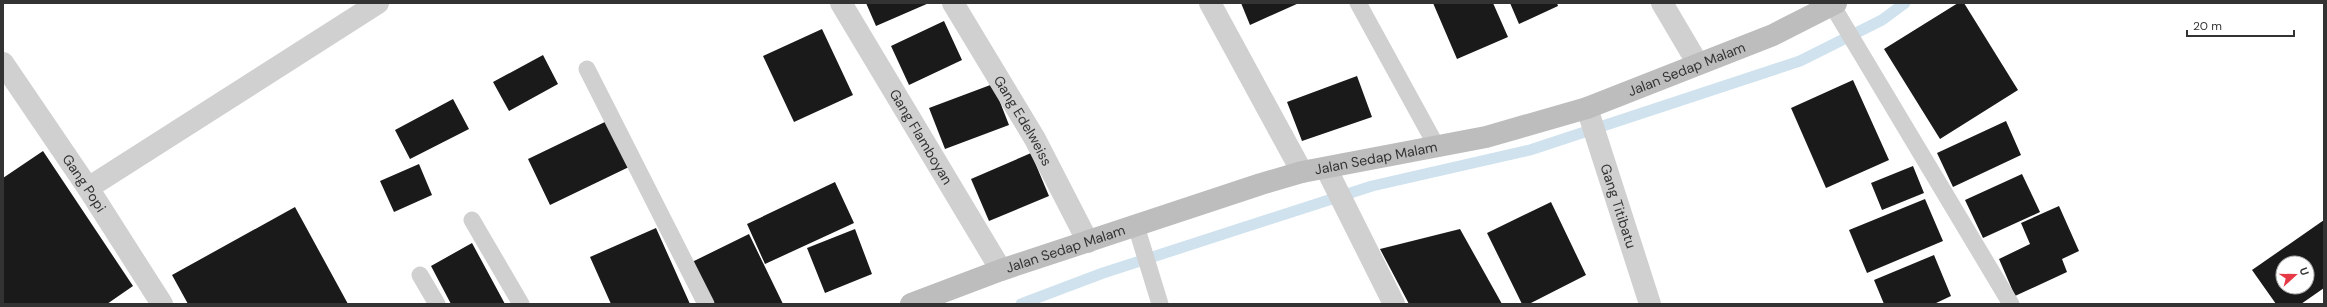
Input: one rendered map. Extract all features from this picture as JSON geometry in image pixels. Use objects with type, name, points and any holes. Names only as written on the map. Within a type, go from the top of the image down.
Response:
[{"type":"street","points":[[88,188],[378,3]]},
{"type":"street","name":"Gang Flamboyan","points":[[841,3],[1001,270]]},
{"type":"street","name":"Gang Edelweiss","points":[[953,3],[1035,139],[1088,242]]},
{"type":"street","points":[[1210,3],[1302,172]]},
{"type":"street","points":[[1662,3],[1698,64]]},
{"type":"street","name":"Jalan Sedap Malam","points":[[912,304],[1001,270],[1088,242],[1139,236],[1261,184],[1302,172],[1330,177],[1378,157],[1437,148],[1589,115],[1698,64],[1773,34],[1833,4]]},
{"type":"street","name":"Gang Popi","points":[[3,64],[88,188],[162,304]]},
{"type":"street","name":"Gang Titibatu","points":[[1589,115],[1650,304]]},
{"type":"street","points":[[1330,177],[1394,304]]},
{"type":"lane","points":[[1358,3],[1437,148]]},
{"type":"lane","points":[[1833,4],[1847,30],[2011,304]]},
{"type":"lane","points":[[587,69],[706,304]]},
{"type":"lane","points":[[472,220],[522,304]]},
{"type":"lane","points":[[1139,236],[1154,280],[1160,304]]},
{"type":"lane","points":[[420,275],[437,304]]},
{"type":"building","points":[[866,3],[929,3],[876,26]]},
{"type":"building","points":[[1241,3],[1299,3],[1250,25]]},
{"type":"building","points":[[1433,3],[1493,3],[1508,37],[1457,59]]},
{"type":"building","points":[[1510,3],[1557,3],[1558,6],[1519,24]]},
{"type":"building","points":[[1958,3],[1964,3],[2018,90],[1940,139],[1884,49]]},
{"type":"building","points":[[944,21],[962,60],[909,85],[891,46]]},
{"type":"building","points":[[822,29],[853,95],[794,122],[763,56]]},
{"type":"building","points":[[543,55],[558,84],[509,111],[493,82]]},
{"type":"building","points":[[1357,76],[1372,117],[1302,141],[1287,102]]},
{"type":"building","points":[[1853,80],[1889,160],[1826,188],[1791,108]]},
{"type":"building","points":[[993,84],[1009,125],[945,149],[929,108]]},
{"type":"building","points":[[453,99],[469,129],[410,159],[395,130]]},
{"type":"building","points":[[609,120],[631,166],[550,205],[528,159]]},
{"type":"building","points":[[2006,121],[2021,155],[1953,187],[1937,153]]},
{"type":"building","points":[[43,151],[133,286],[107,304],[3,304],[3,178]]},
{"type":"building","points":[[1031,153],[1049,196],[989,221],[971,179]]},
{"type":"building","points":[[419,164],[432,195],[394,212],[380,181]]},
{"type":"building","points":[[1913,166],[1924,193],[1882,210],[1871,183]]},
{"type":"building","points":[[2022,174],[2040,212],[1983,238],[1965,200]]},
{"type":"building","points":[[835,182],[854,223],[765,264],[747,224]]},
{"type":"building","points":[[1925,199],[1943,241],[1867,273],[1849,230]]},
{"type":"building","points":[[1551,202],[1586,275],[1529,304],[1522,304],[1487,233]]},
{"type":"building","points":[[2059,206],[2079,251],[2062,259],[2067,272],[2015,296],[1999,259],[2030,244],[2021,223]]},
{"type":"building","points":[[295,207],[348,304],[188,304],[172,275]]},
{"type":"building","points":[[2324,220],[2324,288],[2315,294],[2315,255],[2275,255],[2275,295],[2314,295],[2301,304],[2276,304],[2252,270]]},
{"type":"building","points":[[656,228],[690,304],[611,304],[590,257]]},
{"type":"building","points":[[855,229],[872,274],[825,293],[807,248]]},
{"type":"building","points":[[1460,229],[1502,304],[1409,304],[1380,249]]},
{"type":"building","points":[[749,234],[783,304],[713,304],[692,262]]},
{"type":"building","points":[[472,243],[505,304],[451,304],[431,266]]},
{"type":"building","points":[[1934,255],[1951,296],[1934,304],[1884,304],[1874,280]]},
{"type":"waterway","points":[[1021,304],[1103,273],[1372,186],[1530,150],[1800,61],[1882,20],[1905,3]]}]
